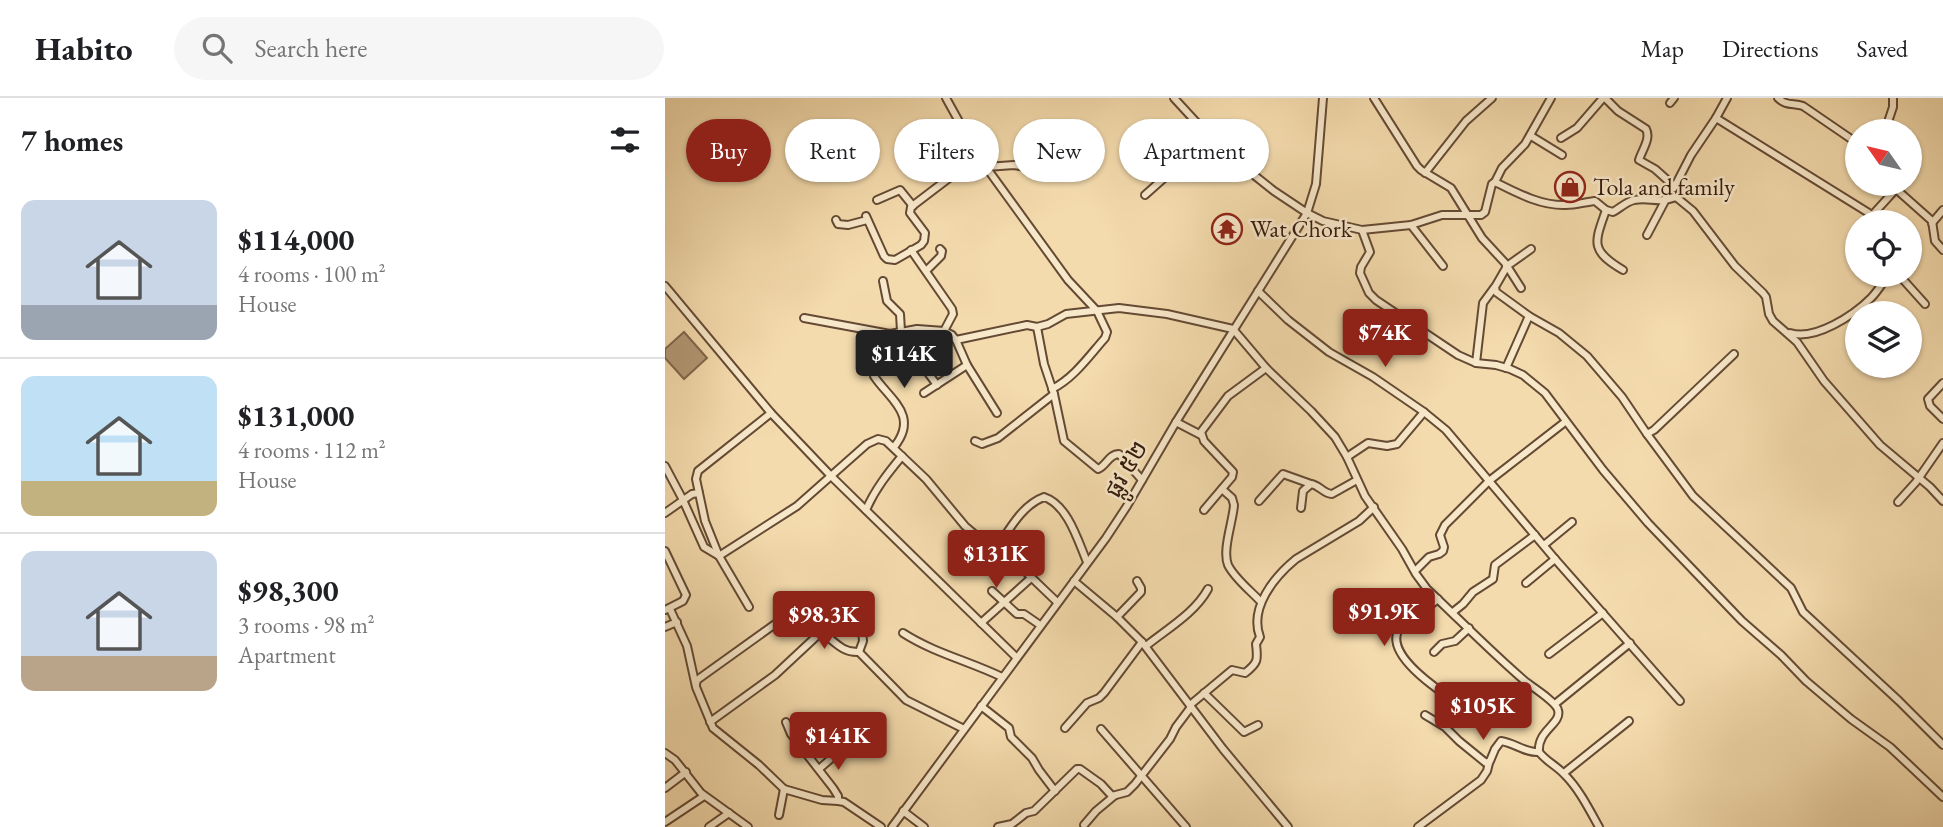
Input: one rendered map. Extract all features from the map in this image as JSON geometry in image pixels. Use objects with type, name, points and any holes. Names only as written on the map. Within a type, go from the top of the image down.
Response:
[{"type":"street","points":[[946,98],[958,119]]},
{"type":"street","points":[[1174,98],[1193,119]]},
{"type":"street","name":"ផ្លូវ ៥២","points":[[892,827],[1127,506],[1233,329],[1307,213],[1315,184],[1323,98]]},
{"type":"street","points":[[1374,98],[1419,168],[1451,188],[1482,238],[1507,266],[1521,288]]},
{"type":"street","points":[[1425,173],[1466,121],[1492,98]]},
{"type":"street","points":[[1263,182],[1323,221],[1362,230],[1411,225],[1442,215],[1483,214],[1492,184],[1502,168],[1531,136],[1552,98]]},
{"type":"street","points":[[1561,138],[1577,128],[1604,98],[1618,111],[1646,129],[1647,139],[1639,160],[1655,169],[1674,186]]},
{"type":"street","points":[[1727,98],[1674,186],[1677,197],[1693,211],[1735,266],[1763,293],[1773,321],[1797,342],[1823,381],[1869,433],[1943,501]]},
{"type":"street","points":[[1778,98],[1788,105],[1798,101],[1845,135]]},
{"type":"street","points":[[1889,119],[1893,98]]},
{"type":"street","points":[[1716,118],[1864,210]]},
{"type":"street","points":[[1531,136],[1562,155]]},
{"type":"street","points":[[836,220],[843,226],[866,218],[887,259],[895,260],[921,245],[925,233],[910,213],[913,206],[944,182]]},
{"type":"street","points":[[975,442],[982,444],[998,438],[1069,379],[1107,335],[1097,311],[1068,280],[997,182]]},
{"type":"street","points":[[1145,195],[1160,182]]},
{"type":"street","points":[[1495,182],[1545,203],[1565,205],[1595,201],[1612,212],[1637,200],[1665,201],[1677,197]]},
{"type":"street","points":[[877,200],[900,190],[913,206]]},
{"type":"street","points":[[1876,210],[1888,196]]},
{"type":"street","points":[[1906,196],[1933,223],[1935,241],[1943,250]]},
{"type":"street","points":[[1647,235],[1665,201]]},
{"type":"street","points":[[1606,210],[1596,237],[1597,246],[1610,261],[1623,270]]},
{"type":"street","points":[[1933,223],[1943,210]]},
{"type":"street","points":[[1411,225],[1443,266]]},
{"type":"street","points":[[1362,230],[1370,249],[1360,273],[1369,293],[1458,355],[1476,363],[1506,368],[1534,383],[1545,393],[1565,422],[1648,523],[1742,621],[1806,681],[1850,719],[1890,747],[1943,797]]},
{"type":"street","points":[[926,271],[941,256],[940,248]]},
{"type":"street","points":[[1476,363],[1482,307],[1486,297],[1507,266],[1531,249]]},
{"type":"street","points":[[911,250],[953,312],[944,331]]},
{"type":"street","points":[[883,281],[887,301],[900,314],[901,331]]},
{"type":"street","points":[[665,286],[771,413],[831,476],[1016,657]]},
{"type":"street","points":[[1788,332],[1802,335],[1841,322],[1872,298],[1880,287]]},
{"type":"street","points":[[1910,287],[1925,304]]},
{"type":"street","points":[[1494,288],[1497,293],[1559,333],[1587,356],[1622,397],[1693,496],[1791,588],[1803,612],[1943,745]]},
{"type":"street","points":[[1258,291],[1288,320],[1329,352],[1373,377],[1425,412],[1446,430],[1679,701]]},
{"type":"street","points":[[956,341],[1027,325],[1037,327],[1066,314],[1119,308],[1156,312],[1233,329],[1266,369],[1335,437],[1365,496],[1416,570],[1422,584],[1555,705],[1558,715],[1541,737],[1539,752],[1564,773],[1599,827]]},
{"type":"street","points":[[1506,368],[1529,316]]},
{"type":"street","points":[[804,317],[890,334],[918,329],[944,331],[956,341],[967,365],[997,413]]},
{"type":"street","points":[[1037,327],[1044,364],[1063,438],[1067,444],[1098,469],[1115,454],[1119,454],[1142,480]]},
{"type":"street","points":[[878,332],[884,354],[874,376],[902,412],[902,434],[894,447]]},
{"type":"street","points":[[1647,434],[1734,354]]},
{"type":"street","points":[[924,393],[967,365]]},
{"type":"street","points":[[923,366],[937,385]]},
{"type":"street","points":[[1201,435],[1202,428],[1228,396],[1266,369]]},
{"type":"street","points":[[1943,383],[1928,399],[1930,406],[1943,419]]},
{"type":"street","points":[[1347,457],[1368,443],[1387,446],[1397,444],[1425,412]]},
{"type":"street","points":[[749,607],[719,556],[705,521],[696,480],[698,471],[771,413]]},
{"type":"street","points":[[1176,422],[1201,435],[1232,469],[1233,474],[1204,510]]},
{"type":"street","points":[[1416,570],[1429,557],[1443,551],[1440,535],[1445,526],[1489,481],[1565,422]]},
{"type":"street","points":[[719,556],[797,506],[872,441],[883,440],[894,447],[926,479],[965,526],[985,543],[1005,552],[1057,602]]},
{"type":"street","points":[[1898,502],[1943,443]]},
{"type":"street","points":[[866,510],[880,483],[902,456]]},
{"type":"street","points":[[665,466],[704,547],[719,556]]},
{"type":"street","points":[[1259,502],[1283,474],[1318,486],[1328,494],[1357,480]]},
{"type":"street","points":[[1301,508],[1303,491],[1311,484]]},
{"type":"street","points":[[1222,489],[1232,498],[1234,505],[1228,564],[1261,602]]},
{"type":"street","points":[[665,513],[692,494],[699,494]]},
{"type":"street","points":[[997,548],[1022,513],[1044,497],[1065,516],[1087,562]]},
{"type":"street","points":[[1084,825],[1114,796],[1127,792],[1170,739],[1190,706],[1233,670],[1245,673],[1257,663],[1256,644],[1260,637],[1256,626],[1258,609],[1271,587],[1292,562],[1359,521],[1374,507]]},
{"type":"street","points":[[1544,545],[1571,522]]},
{"type":"street","points":[[1453,612],[1473,592],[1493,579],[1496,565],[1535,535]]},
{"type":"street","points":[[665,551],[686,595],[683,601],[667,609],[677,622],[691,658],[696,684],[713,729],[759,765],[784,789],[822,800],[844,802],[881,827]]},
{"type":"street","points":[[1526,583],[1555,559]]},
{"type":"street","points":[[981,623],[1031,578]]},
{"type":"street","points":[[1074,581],[1144,644],[1223,749],[1288,827]]},
{"type":"street","points":[[1117,617],[1141,592],[1137,581]]},
{"type":"street","points":[[1065,728],[1085,704],[1104,693],[1144,644],[1179,621],[1208,589]]},
{"type":"street","points":[[992,591],[1017,614],[1024,614],[1040,625]]},
{"type":"street","points":[[1438,599],[1403,624],[1397,631],[1397,644],[1406,662],[1446,695]]},
{"type":"street","points":[[696,684],[697,680],[789,614],[816,603],[830,604],[862,631],[863,641],[859,652]]},
{"type":"street","points":[[1549,653],[1603,613]]},
{"type":"street","points":[[665,627],[677,622]]},
{"type":"street","points":[[1434,652],[1442,643],[1455,640],[1469,628]]},
{"type":"street","points":[[903,632],[949,656],[977,664],[1002,677]]},
{"type":"street","points":[[710,722],[775,675],[823,633],[847,652],[859,652],[906,700],[964,729]]},
{"type":"street","points":[[1555,705],[1630,643]]},
{"type":"street","points":[[1204,693],[1244,732],[1258,725]]},
{"type":"street","points":[[981,706],[1009,727],[1011,737],[1033,760],[1055,791]]},
{"type":"street","points":[[1425,715],[1441,724],[1489,763]]},
{"type":"street","points":[[1564,773],[1629,721]]},
{"type":"street","points":[[786,722],[791,734],[838,796],[838,802]]},
{"type":"street","points":[[819,769],[849,743],[860,726]]},
{"type":"street","points":[[1101,729],[1186,827]]},
{"type":"street","points":[[1418,827],[1481,780],[1501,741],[1527,751],[1539,752]]},
{"type":"street","points":[[665,753],[686,772],[704,796],[748,827]]},
{"type":"street","points":[[998,827],[1013,826],[1026,813],[1034,811],[1080,769],[1114,796]]},
{"type":"street","points":[[665,788],[686,772]]},
{"type":"street","points":[[779,815],[784,789]]},
{"type":"street","points":[[665,822],[704,796]]},
{"type":"street","points":[[903,811],[925,827]]},
{"type":"street","points":[[709,827],[729,813]]},
{"type":"shaded area","points":[[684,332],[707,358],[684,379],[665,358],[665,349]]},
{"type":"place","name":"Tola and family","points":[[1570,187]]},
{"type":"place","name":"Wat Chork","points":[[1227,229]]}]
